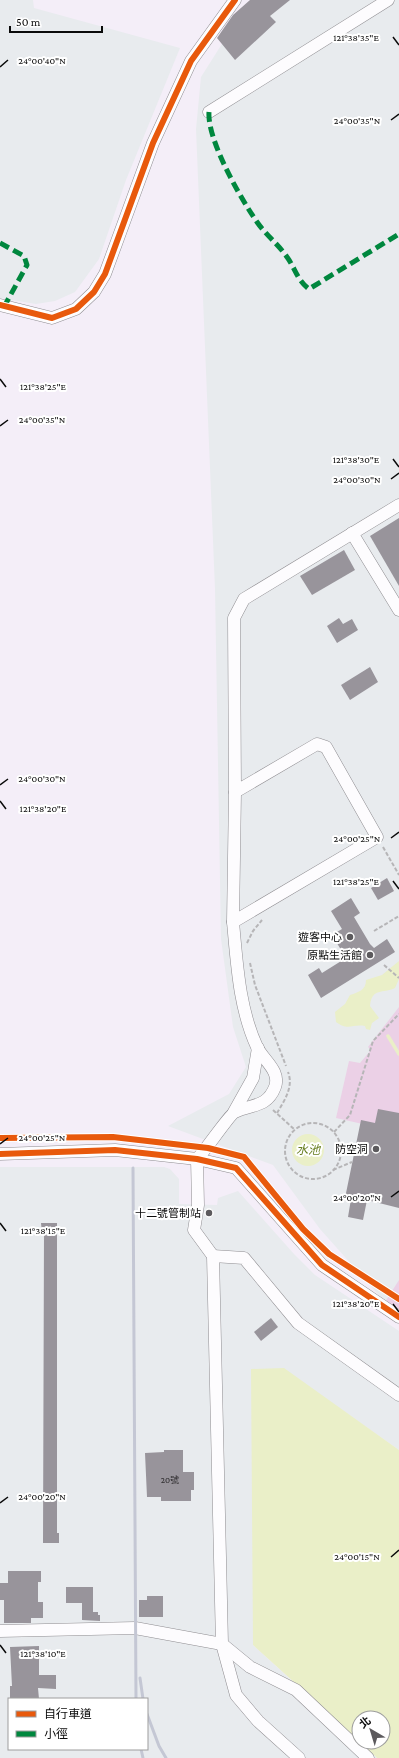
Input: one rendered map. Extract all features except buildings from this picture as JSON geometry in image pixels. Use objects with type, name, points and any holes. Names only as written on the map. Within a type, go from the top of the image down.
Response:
[{"type":"street","points":[[0,305],[52,318],[76,309],[94,292],[105,274],[153,143],[191,61],[235,0]]},
{"type":"street","points":[[209,112],[388,0]]},
{"type":"street","points":[[234,1112],[264,1103],[275,1087],[274,1069],[258,1048],[242,998],[233,922],[235,792],[234,618],[244,599],[399,505]]},
{"type":"street","points":[[352,533],[399,610]]},
{"type":"street","points":[[233,922],[377,837],[326,747],[317,744],[235,792]]},
{"type":"street","points":[[258,1048],[253,1078],[234,1112],[208,1148],[198,1159],[198,1205],[194,1230],[213,1256],[222,1644],[236,1695],[258,1721],[299,1758]]},
{"type":"street","points":[[0,1154],[115,1150],[198,1159],[236,1168],[322,1265],[399,1317]]},
{"type":"street","points":[[213,1256],[244,1258],[298,1323],[399,1395]]},
{"type":"street","points":[[0,1631],[135,1628],[222,1644],[250,1667],[296,1690],[368,1758]]},
{"type":"path","points":[[377,837],[399,875]]},
{"type":"path","points":[[246,946],[253,931],[262,920],[268,916]]},
{"type":"path","points":[[374,931],[399,916]]},
{"type":"path","points":[[250,962],[255,985],[290,1077],[288,1095],[277,1113]]},
{"type":"path","points":[[384,965],[399,978]]},
{"type":"path","points":[[334,1132],[350,1115],[373,1041],[399,1014]]},
{"type":"path","points":[[264,1103],[295,1130]]},
{"type":"path","points":[[331,1172],[339,1160],[341,1152],[338,1138],[334,1132],[329,1128],[315,1123],[301,1126],[295,1130],[287,1142],[285,1149],[286,1156],[292,1169],[297,1174],[311,1178],[325,1176],[352,1162]]},
{"type":"shaded area","points":[[0,0],[33,0],[34,8],[180,48],[126,180],[99,259],[75,292],[55,301],[36,304],[0,298]]},
{"type":"shaded area","points":[[258,0],[399,0],[399,1311],[385,1302],[320,1229],[273,1165],[168,1126],[229,1094],[246,1067],[233,1027],[221,939],[215,589],[196,129],[201,77],[239,17]]},
{"type":"shaded area","points":[[399,1007],[399,1174],[398,1132],[336,1118],[349,1061],[360,1063],[371,1050],[368,1047]]},
{"type":"shaded area","points":[[0,1167],[164,1167],[170,1169],[179,1179],[179,1204],[217,1205],[218,1198],[238,1191],[294,1254],[315,1275],[399,1331],[399,1450],[284,1369],[253,1645],[351,1734],[351,1750],[368,1750],[377,1758],[0,1758]]},
{"type":"shaded area","points":[[399,1280],[399,1311],[385,1302]]},
{"type":"water","points":[[399,961],[399,979],[395,988],[379,992],[373,996],[371,1000],[370,1006],[379,1018],[372,1023],[370,1030],[366,1029],[365,1026],[347,1027],[336,1022],[335,1012],[345,1004],[350,995],[359,992],[365,986],[366,980],[382,975]]},
{"type":"water","name":"水池","points":[[305,1134],[311,1134],[321,1141],[324,1150],[323,1156],[317,1163],[311,1166],[305,1166],[295,1159],[292,1153],[292,1147],[299,1137]]},
{"type":"water","points":[[284,1368],[399,1450],[399,1758],[377,1758],[368,1750],[391,1750],[391,1710],[351,1710],[351,1734],[253,1645],[251,1369]]},
{"type":"waterway","points":[[388,1036],[399,1054]]},
{"type":"railway","points":[[133,1168],[136,1698]]},
{"type":"railway","points":[[140,1678],[143,1698]]},
{"type":"railway","points":[[148,1717],[159,1746],[166,1758]]},
{"type":"railway","points":[[141,1750],[143,1758]]},
{"type":"marked path","points":[[209,112],[213,138],[226,169],[242,199],[257,222],[290,261],[299,278],[309,289],[399,234]]},
{"type":"marked path","points":[[0,243],[24,256],[27,265],[5,305]]},
{"type":"cycle path","points":[[0,305],[52,318],[76,309],[94,292],[105,274],[153,143],[191,61],[235,0]]},
{"type":"cycle path","points":[[0,1138],[113,1137],[208,1148],[244,1157],[303,1229],[329,1254],[399,1299]]},
{"type":"cycle path","points":[[0,1154],[115,1150],[197,1159],[236,1168],[322,1265],[399,1317]]},
{"type":"place","name":"遊客中心","points":[[350,937]]},
{"type":"place","name":"原點生活館","points":[[370,955]]},
{"type":"place","name":"防空洞","points":[[376,1149]]},
{"type":"place","name":"十二號管制站","points":[[209,1213]]}]
